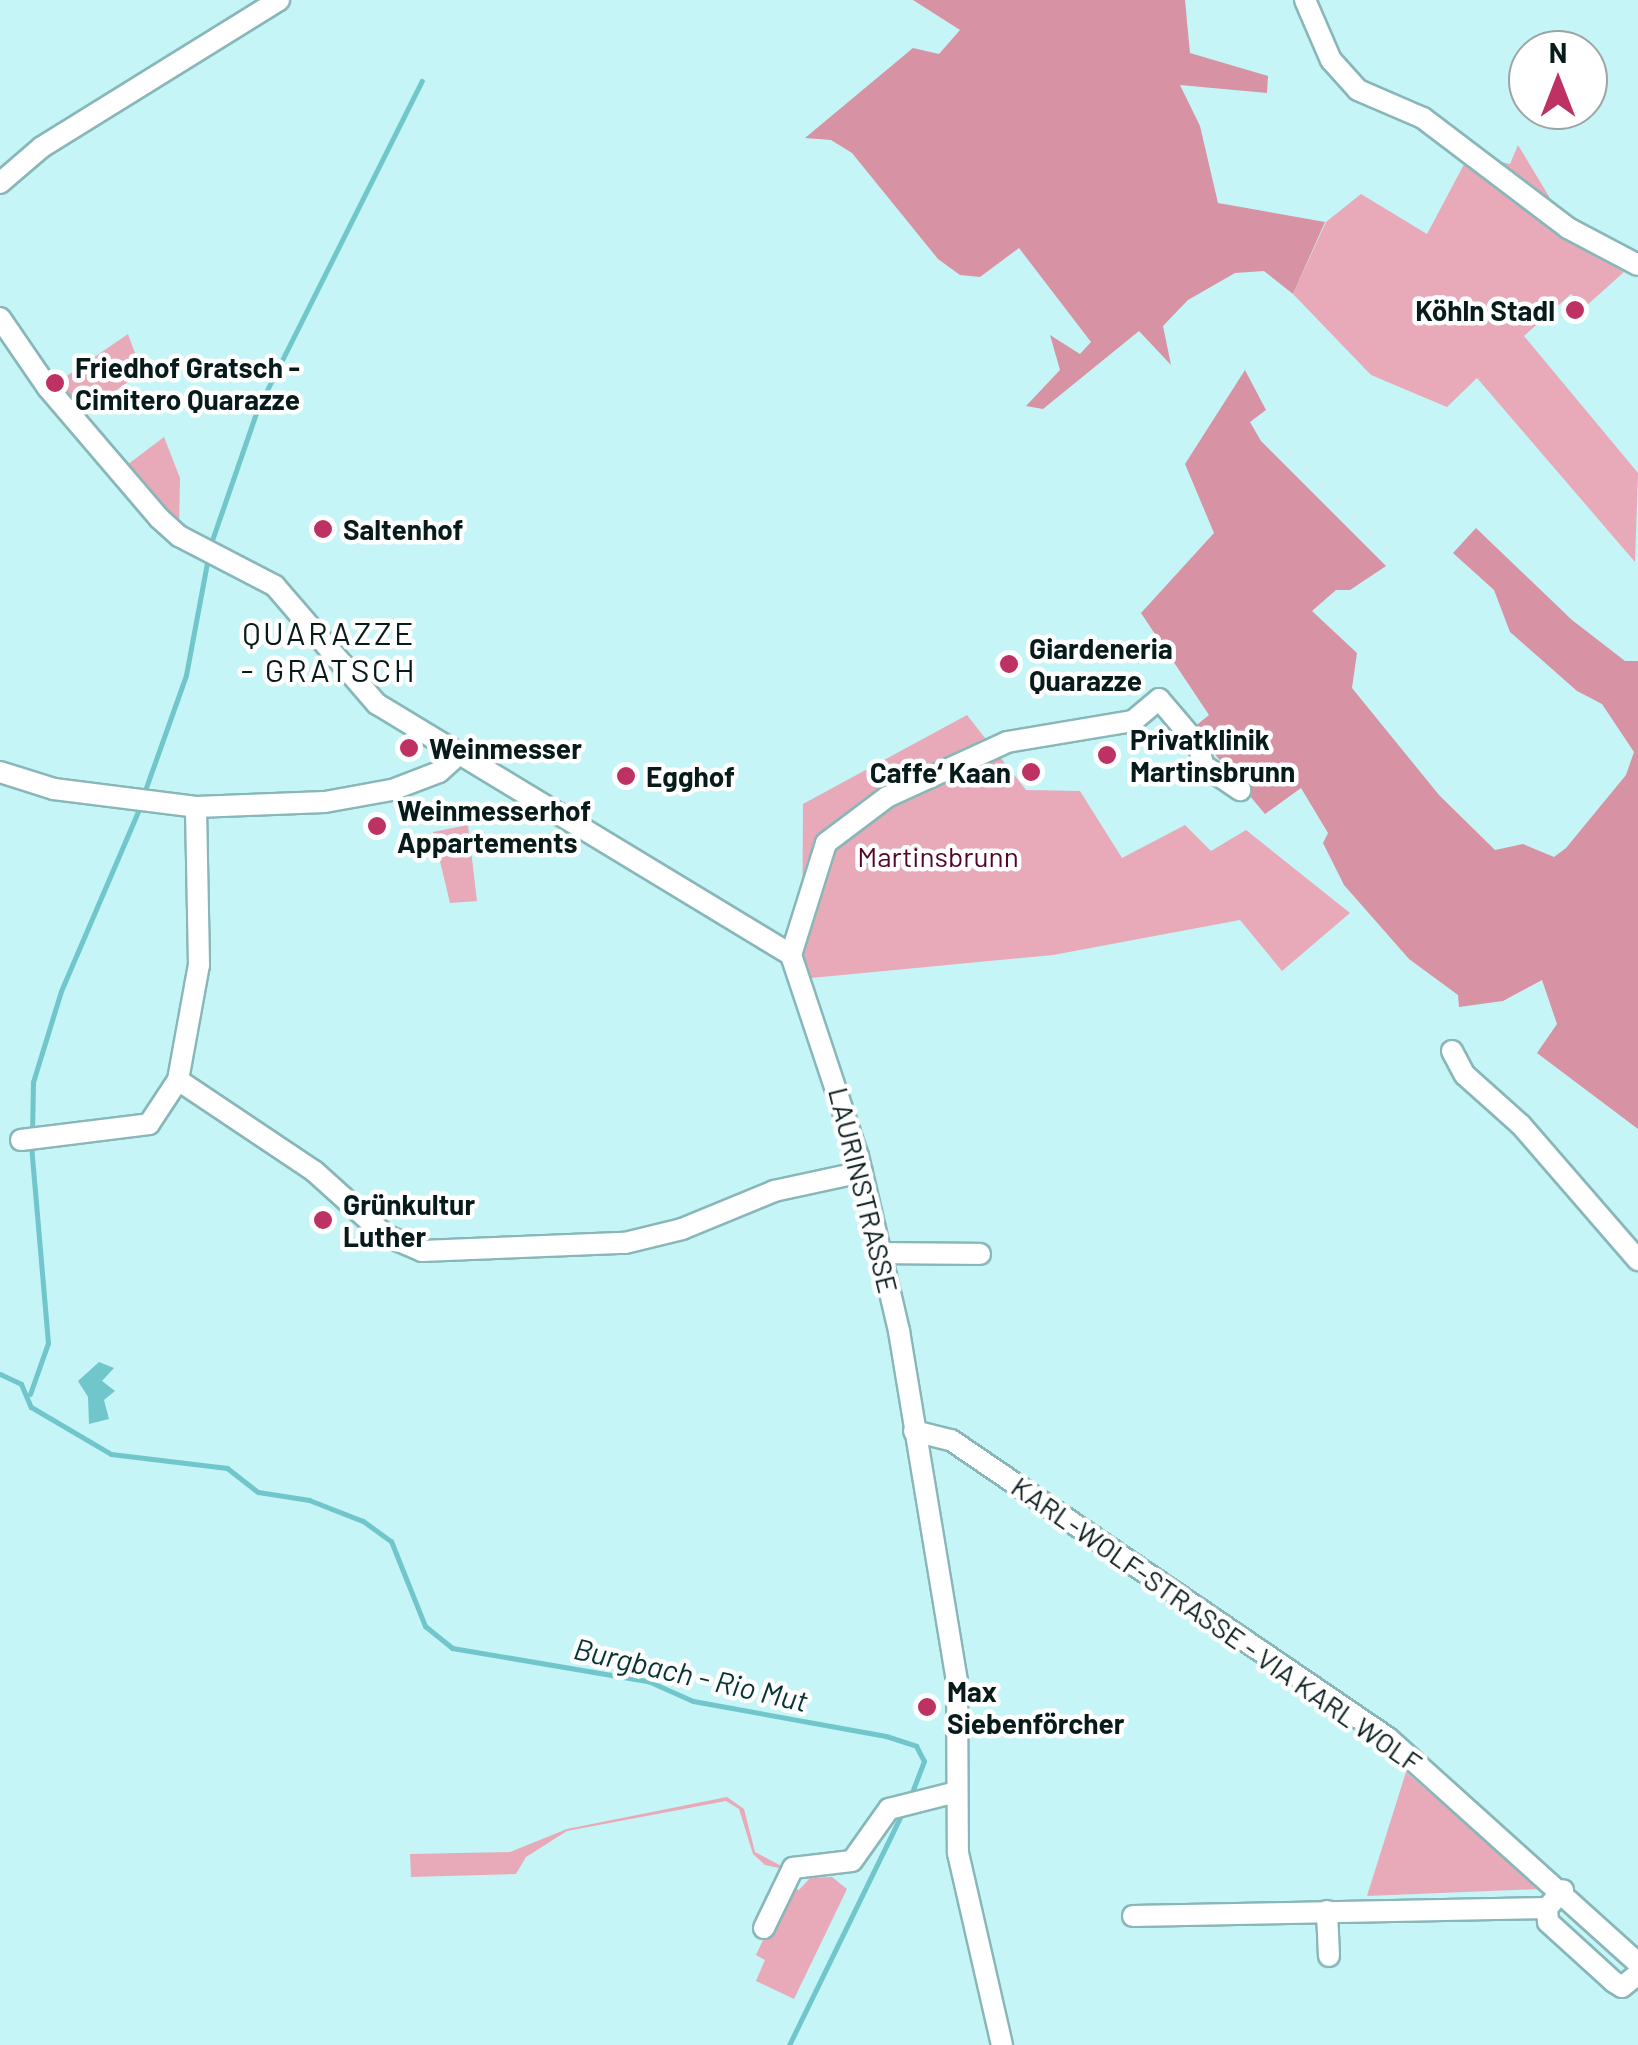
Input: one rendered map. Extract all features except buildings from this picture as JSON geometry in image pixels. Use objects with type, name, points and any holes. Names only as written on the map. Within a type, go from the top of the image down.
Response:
[{"type":"street","points":[[0,182],[42,146],[279,0]]},
{"type":"street","points":[[1304,0],[1331,60],[1358,90],[1423,118],[1568,228],[1638,265]]},
{"type":"street","points":[[0,318],[48,388],[141,500],[179,536],[276,586],[377,704],[790,954],[809,881],[826,843],[887,797],[1007,742],[1133,722],[1159,699],[1198,746],[1203,765],[1240,790]]},
{"type":"street","points":[[0,772],[143,802],[196,808],[325,802],[392,790],[440,772],[458,755]]},
{"type":"street","points":[[29,1139],[150,1124],[178,1080],[199,965],[196,808]]},
{"type":"street","name":"LAURINSTRASSE","points":[[790,954],[862,1172],[883,1253],[956,1681],[956,1792],[962,1877],[1002,2045]]},
{"type":"street","points":[[1452,1051],[1465,1076],[1521,1125],[1638,1260]]},
{"type":"street","points":[[178,1080],[314,1171],[384,1235],[422,1252],[625,1242],[682,1229],[774,1191],[862,1172]]},
{"type":"street","points":[[883,1253],[980,1254]]},
{"type":"street","name":"KARL-WOLF-STRASSE - VIA KARL WOLF","points":[[914,1431],[952,1440],[1388,1738],[1563,1890],[1636,1960]]},
{"type":"street","points":[[764,1928],[793,1868],[852,1861],[908,1801],[956,1792]]},
{"type":"street","points":[[1133,1916],[1546,1908],[1563,1890]]},
{"type":"street","points":[[1546,1908],[1548,1922],[1622,1988],[1636,1960]]},
{"type":"street","points":[[1328,1911],[1329,1956]]},
{"type":"green space","points":[[1518,145],[1568,228],[1634,263],[1585,307],[1571,294],[1524,336],[1638,473],[1635,562],[1477,378],[1447,407],[1371,375],[1293,294],[1326,222],[1361,194],[1427,234],[1469,155],[1510,164]]},
{"type":"green space","points":[[128,334],[142,372],[83,414],[58,382]]},
{"type":"green space","points":[[164,437],[180,478],[179,529],[127,465]]},
{"type":"green space","name":"Martinsbrunn","points":[[967,715],[1026,790],[1080,791],[1122,858],[1185,825],[1211,851],[1246,830],[1350,913],[1282,971],[1240,920],[1053,955],[811,978],[802,961],[803,804]]},
{"type":"green space","points":[[468,825],[477,901],[450,903],[433,832]]},
{"type":"green space","points":[[1406,1772],[1541,1889],[1367,1896]]},
{"type":"green space","points":[[727,1797],[744,1809],[755,1852],[789,1870],[765,1865],[753,1854],[739,1809],[726,1801],[567,1831],[526,1857],[516,1874],[411,1877],[410,1854],[510,1852],[567,1829]]},
{"type":"green space","points":[[832,1877],[847,1889],[794,1999],[756,1981],[765,1960],[756,1955],[789,1886],[799,1890],[810,1878]]},
{"type":"shaded area","points":[[913,0],[1185,0],[1190,53],[1268,76],[1267,93],[1180,85],[1200,126],[1218,203],[1325,222],[1293,294],[1264,271],[1235,273],[1188,300],[1163,326],[1171,365],[1139,331],[1043,409],[1026,406],[1060,370],[1050,335],[1080,354],[1091,342],[1019,248],[980,277],[960,275],[938,259],[852,153],[831,140],[805,138],[913,48],[939,54],[960,30]]},
{"type":"shaded area","points":[[1245,370],[1266,410],[1250,422],[1261,441],[1386,566],[1350,590],[1336,590],[1312,611],[1357,653],[1352,688],[1439,795],[1495,850],[1523,844],[1554,857],[1566,848],[1626,775],[1634,752],[1602,704],[1577,691],[1510,632],[1494,590],[1453,553],[1476,528],[1572,620],[1625,661],[1638,661],[1638,1129],[1537,1053],[1557,1024],[1542,980],[1503,1001],[1459,1007],[1458,995],[1409,959],[1344,885],[1323,843],[1328,833],[1301,788],[1265,814],[1193,728],[1209,715],[1141,613],[1214,533],[1185,464]]},
{"type":"water","points":[[99,1362],[114,1368],[102,1381],[115,1391],[104,1400],[109,1419],[89,1424],[88,1397],[78,1381]]},
{"type":"waterway","points":[[210,546],[257,410],[422,81]]},
{"type":"waterway","points":[[143,796],[186,675],[208,557]]},
{"type":"waterway","points":[[32,1135],[33,1082],[61,991],[140,807]]},
{"type":"waterway","points":[[30,1394],[48,1343],[31,1146]]},
{"type":"waterway","name":"Burgbach - Rio Mut","points":[[0,1374],[21,1384],[31,1407],[111,1454],[227,1468],[258,1492],[309,1500],[363,1521],[391,1541],[425,1626],[452,1648],[648,1681],[693,1701],[886,1736],[916,1746],[924,1761],[910,1797]]},
{"type":"waterway","name":"Burgbach - Rio Mut","points":[[789,2045],[903,1811]]},
{"type":"place","name":"Köhln Stadl","points":[[1575,310]]},
{"type":"place","name":"Friedhof Gratsch - Cimitero Quarazze","points":[[55,383]]},
{"type":"place","name":"Saltenhof","points":[[323,529]]},
{"type":"place","name":"Giardeneria Quarazze","points":[[1009,664]]},
{"type":"place","name":"Weinmesser","points":[[409,748]]},
{"type":"place","name":"Privatklinik Martinsbrunn","points":[[1107,755]]},
{"type":"place","name":"Caffe‘ Kaan","points":[[1031,772]]},
{"type":"place","name":"Egghof","points":[[626,776]]},
{"type":"place","name":"Weinmesserhof Appartements","points":[[377,826]]},
{"type":"place","name":"Grünkultur Luther","points":[[323,1220]]},
{"type":"place","name":"Max Siebenförcher","points":[[927,1707]]},
{"type":"district","name":"QUARAZZE - GRATSCH","points":[[329,652]]}]
